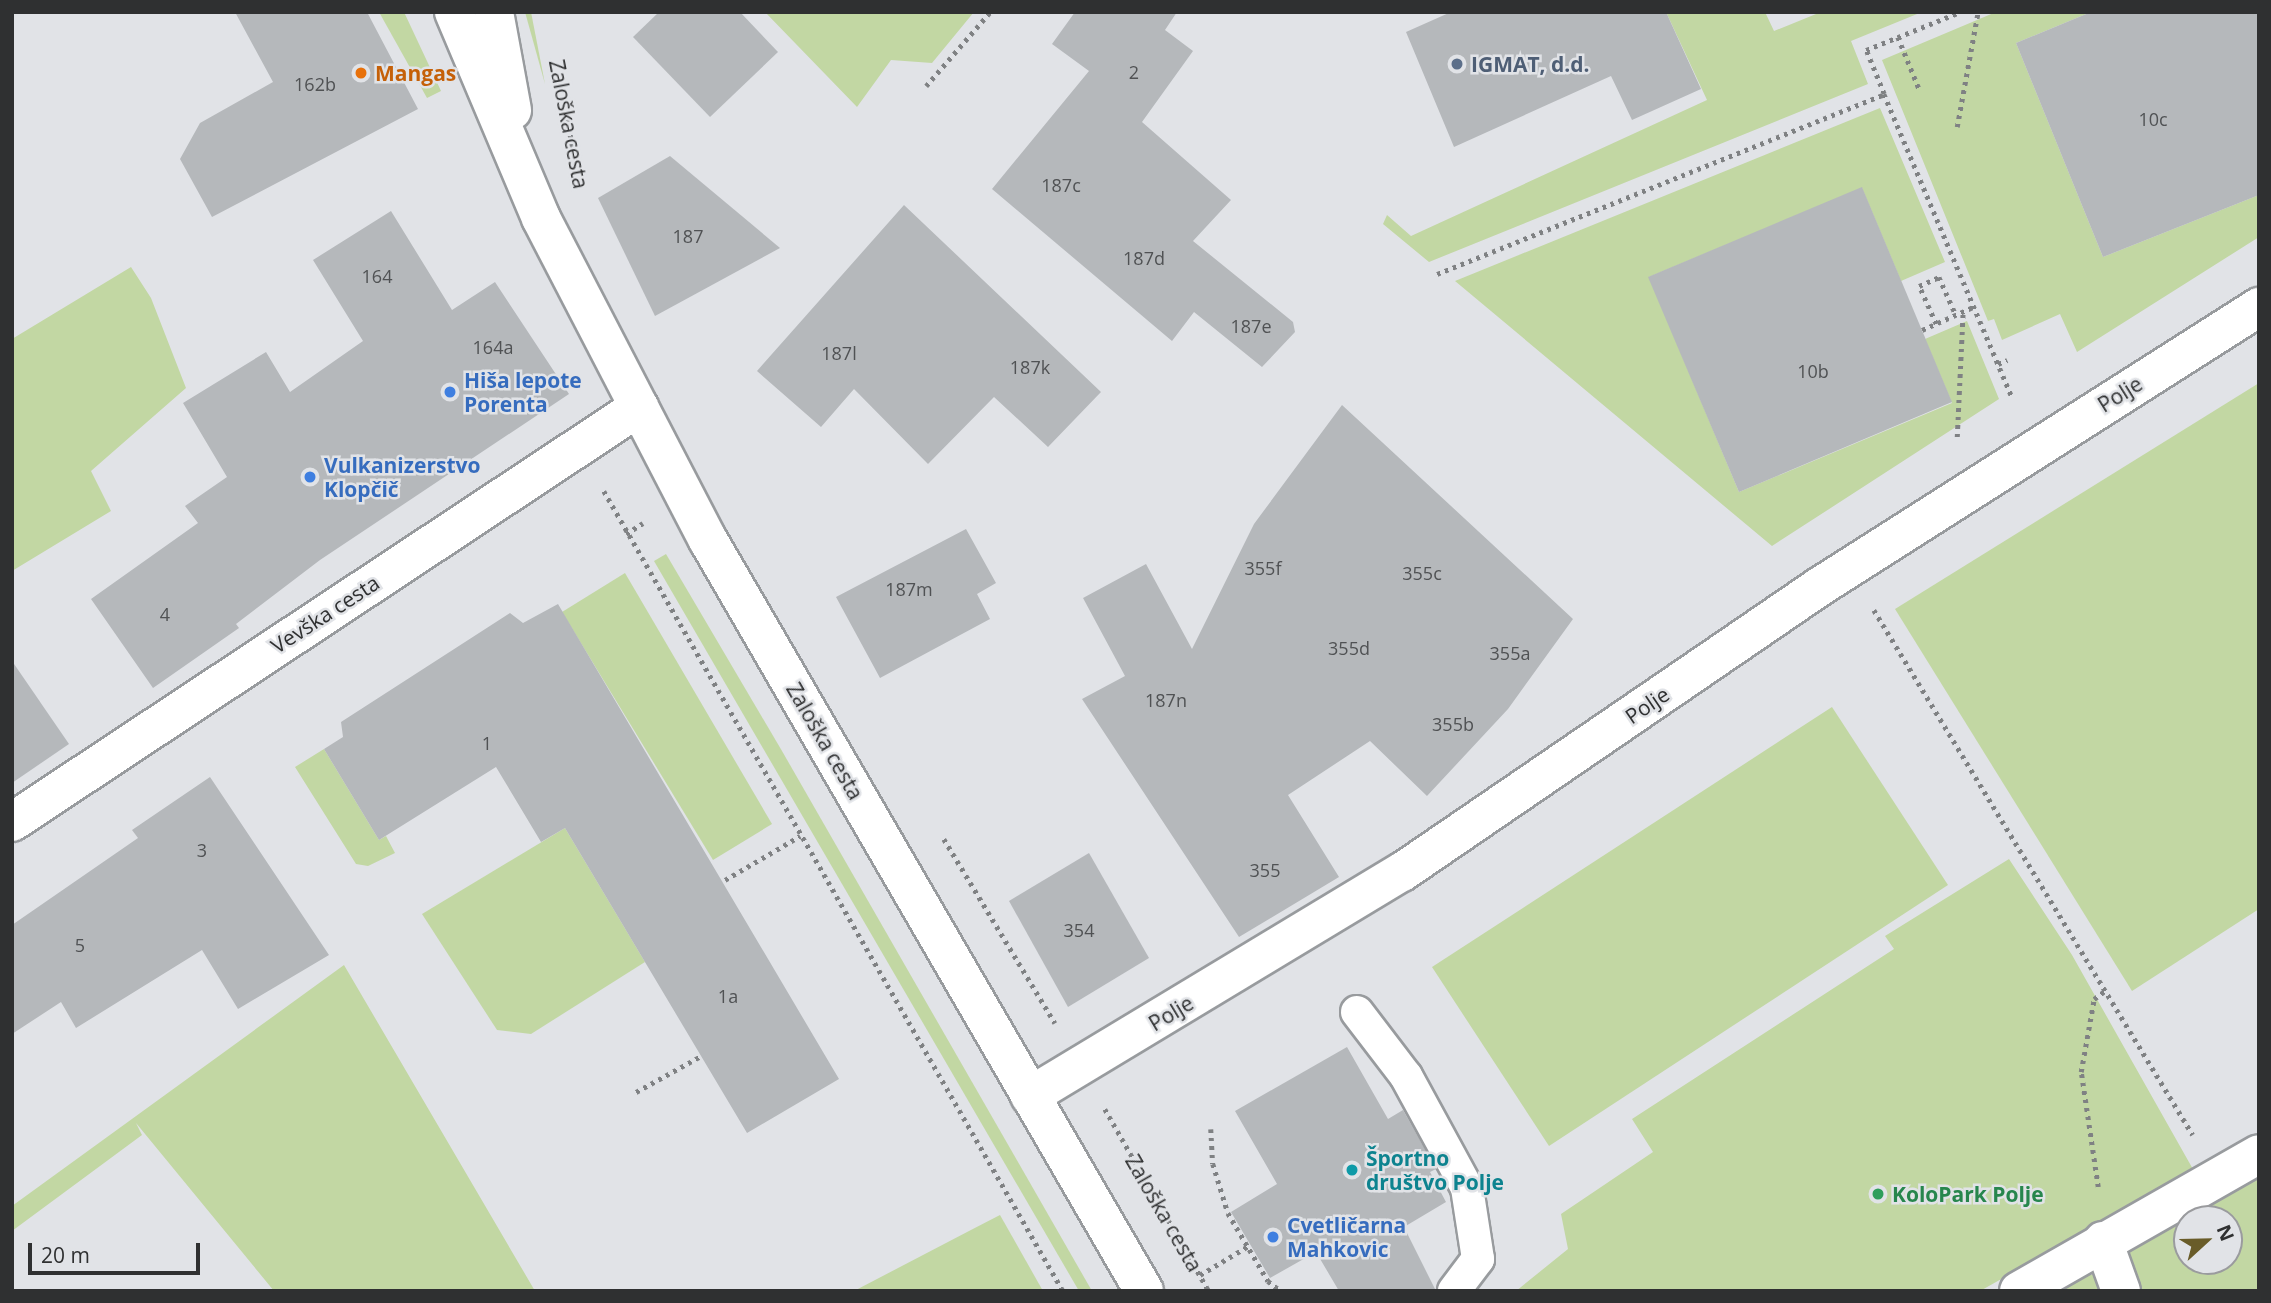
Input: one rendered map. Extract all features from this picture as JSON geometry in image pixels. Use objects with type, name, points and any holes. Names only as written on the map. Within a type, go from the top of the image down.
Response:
[{"type":"street","name":"Zaloška cesta","points":[[454,12],[526,181],[708,540],[1144,1291]]},
{"type":"street","name":"Zaloška cesta","points":[[494,12],[526,181]]},
{"type":"street","name":"Polje","points":[[1030,1096],[1402,872],[1819,587],[2259,307]]},
{"type":"street","name":"Vevška cesta","points":[[12,822],[639,407]]},
{"type":"street","points":[[2019,1291],[2217,1174],[2259,1154]]},
{"type":"street","points":[[2103,1241],[2121,1291]]},
{"type":"lane","points":[[1357,1012],[1406,1076],[1467,1188],[1478,1259],[1454,1291]]},
{"type":"path","points":[[926,86],[990,12]]},
{"type":"path","points":[[1960,12],[1866,50],[2013,398]]},
{"type":"path","points":[[1958,127],[1978,12]]},
{"type":"path","points":[[1898,37],[1920,91]]},
{"type":"path","name":"Zaloška cesta","points":[[562,89],[580,184]]},
{"type":"path","points":[[1437,274],[1884,94]]},
{"type":"path","points":[[1936,324],[1919,286],[1929,281],[1940,277],[1956,315]]},
{"type":"path","points":[[1922,330],[1973,307]]},
{"type":"path","points":[[1956,437],[1963,312]]},
{"type":"path","points":[[1998,364],[2007,360]]},
{"type":"path","points":[[606,499],[1063,1291]]},
{"type":"path","points":[[1868,602],[2217,1174]]},
{"type":"path","points":[[941,834],[1062,1034]]},
{"type":"path","points":[[724,880],[800,835]]},
{"type":"path","points":[[2103,1241],[2081,1072],[2094,999],[2106,990]]},
{"type":"path","points":[[636,1092],[701,1056]]},
{"type":"path","name":"Zaloška cesta","points":[[1099,1098],[1209,1291]]},
{"type":"path","points":[[1211,1129],[1213,1164],[1228,1213],[1250,1245],[1268,1281],[1281,1291]]},
{"type":"path","points":[[1200,1275],[1250,1245]]},
{"type":"green space","points":[[379,12],[404,12],[441,91],[427,98]]},
{"type":"green space","points":[[525,12],[531,12],[545,84]]},
{"type":"green space","points":[[765,12],[974,12],[932,63],[891,60],[857,107]]},
{"type":"green space","points":[[1666,12],[1765,12],[1774,31],[1821,12],[1922,12],[1851,41],[1868,84],[1429,262],[1383,224],[1387,215],[1411,236],[1707,100]]},
{"type":"green space","points":[[1996,12],[2091,12],[2016,43],[2103,257],[2259,195],[2259,237],[2077,352],[2060,314],[2002,340],[1994,319],[1988,321],[1882,60]]},
{"type":"green space","points":[[1880,108],[1945,262],[1901,281],[1862,188],[1649,277],[1739,492],[1952,403],[1925,339],[1967,321],[1999,399],[1772,546],[1455,281]]},
{"type":"green space","points":[[131,267],[151,298],[186,388],[91,471],[111,511],[12,571],[12,339]]},
{"type":"green space","points":[[2259,383],[2259,909],[2132,991],[1895,609]]},
{"type":"green space","points":[[666,554],[1092,1291],[1079,1291],[654,561]]},
{"type":"green space","points":[[625,573],[772,824],[713,860],[562,612]]},
{"type":"green space","points":[[1832,707],[1948,885],[1549,1146],[1432,967]]},
{"type":"green space","points":[[324,749],[379,840],[386,836],[395,853],[368,866],[356,864],[295,767]]},
{"type":"green space","points":[[565,828],[645,962],[531,1034],[497,1030],[422,914]]},
{"type":"green space","points":[[2009,859],[2072,955],[2194,1171],[1980,1291],[1516,1291],[1568,1249],[1561,1214],[1653,1152],[1632,1119],[1894,949],[1885,936]]},
{"type":"green space","points":[[344,965],[535,1291],[274,1291],[136,1123],[142,1135],[12,1231],[12,1206]]},
{"type":"green space","points":[[2259,1176],[2259,1291],[2139,1291],[2119,1245],[2173,1218],[2173,1275],[2243,1275],[2243,1205],[2200,1205]]},
{"type":"green space","points":[[1000,1215],[1043,1291],[854,1291],[969,1231]]},
{"type":"green space","points":[[2073,1274],[2097,1275],[2103,1291],[2045,1291]]},
{"type":"building","points":[[235,12],[367,12],[418,109],[212,217],[180,159],[200,123],[273,82]]},
{"type":"building","points":[[659,12],[740,12],[778,52],[710,117],[633,37]]},
{"type":"building","points":[[1075,12],[1177,12],[1165,30],[1193,51],[1142,122],[1231,200],[1193,241],[1293,322],[1295,332],[1262,367],[1194,312],[1172,341],[992,189],[1089,71],[1052,44]]},
{"type":"building","points":[[1451,12],[1666,12],[1701,89],[1632,120],[1611,76],[1454,147],[1406,32]]},
{"type":"building","points":[[2091,12],[2259,12],[2259,195],[2103,257],[2016,43]]},
{"type":"building","points":[[670,156],[780,248],[655,316],[598,198]]},
{"type":"building","points":[[1862,187],[1952,402],[1739,492],[1648,277]]},
{"type":"building","points":[[904,205],[1101,392],[1048,447],[994,397],[928,464],[854,389],[821,427],[757,371]]},
{"type":"building","points":[[391,211],[452,310],[495,282],[569,394],[320,560],[236,624],[239,628],[153,688],[91,599],[198,523],[185,506],[227,477],[183,403],[266,352],[290,392],[363,341],[313,260]]},
{"type":"building","points":[[1342,405],[1573,619],[1508,709],[1427,796],[1370,741],[1288,795],[1339,877],[1239,937],[1082,699],[1125,676],[1083,598],[1146,564],[1192,649],[1254,524]]},
{"type":"building","points":[[966,529],[996,583],[977,594],[990,619],[880,678],[836,597]]},
{"type":"building","points":[[558,604],[839,1079],[747,1133],[565,828],[541,842],[496,767],[379,840],[324,749],[343,737],[341,722],[510,613],[523,623]]},
{"type":"building","points":[[12,661],[69,744],[12,783]]},
{"type":"building","points":[[210,777],[329,955],[238,1009],[202,950],[76,1028],[61,1002],[12,1034],[12,925],[138,838],[132,830]]},
{"type":"building","points":[[1089,853],[1149,958],[1068,1007],[1009,901]]},
{"type":"building","name":"Športno društvo Polje","points":[[1347,1047],[1388,1119],[1403,1110],[1436,1169],[1430,1172],[1446,1202],[1404,1227],[1436,1291],[1339,1291],[1316,1252],[1270,1278],[1231,1212],[1277,1184],[1235,1111]]},
{"type":"place","name":"IGMAT, d.d.","points":[[1457,64]]},
{"type":"place","name":"Mangas","points":[[361,73]]},
{"type":"place","name":"Hiša lepote Porenta","points":[[450,392]]},
{"type":"place","name":"Vulkanizerstvo Klopčič","points":[[310,477]]},
{"type":"place","name":"Športno društvo Polje","points":[[1352,1170]]},
{"type":"place","name":"KoloPark Polje","points":[[1878,1194]]},
{"type":"place","name":"Cvetličarna Mahkovic","points":[[1273,1237]]}]
